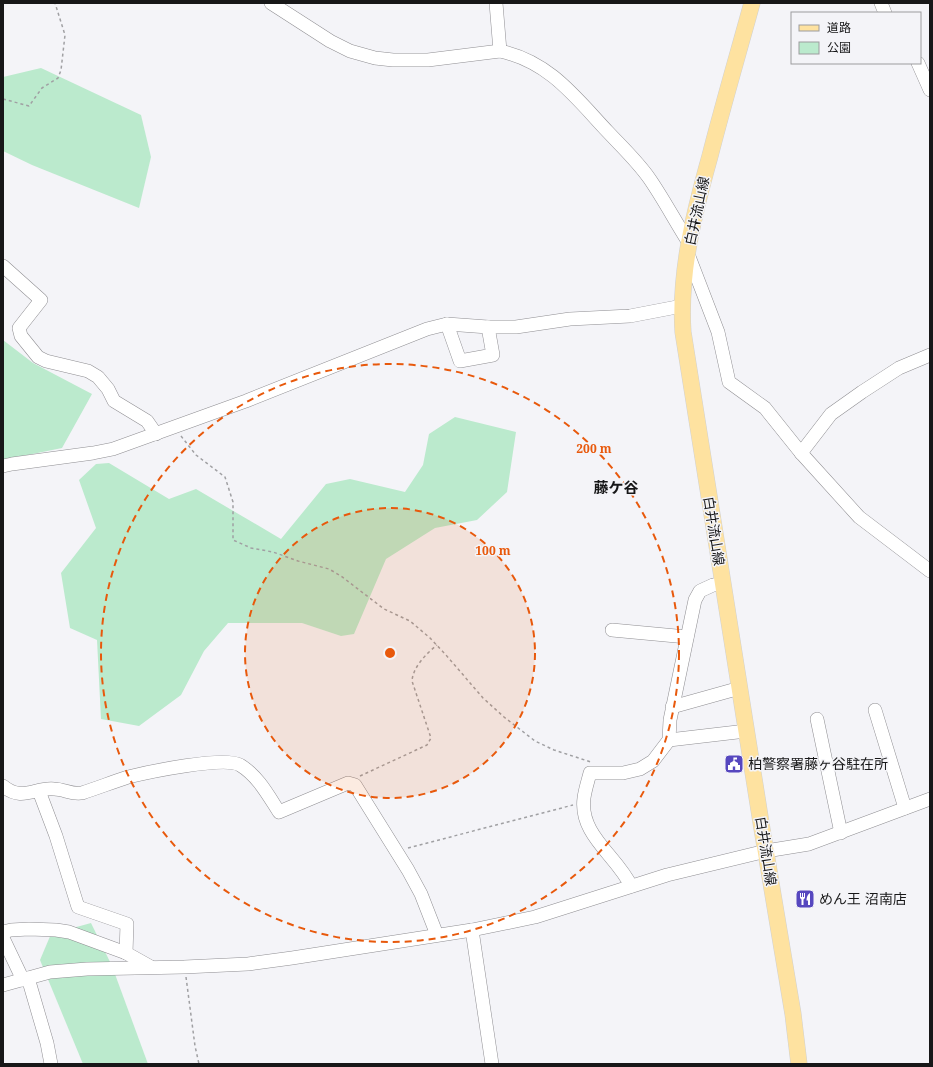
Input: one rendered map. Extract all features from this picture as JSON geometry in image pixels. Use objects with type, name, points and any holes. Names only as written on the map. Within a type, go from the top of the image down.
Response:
[{"type":"main road","name":"白井流山線","points":[[752,3],[702,186],[688,248],[682,306],[683,332],[746,731],[793,1014],[799,1064]]},
{"type":"street","points":[[271,3],[330,41],[350,50],[375,58],[393,60],[428,60],[500,51],[511,53],[540,67],[560,82],[637,161],[650,179],[688,248],[718,332],[729,382],[765,408],[801,453],[859,517],[930,571]]},
{"type":"street","points":[[496,3],[500,51]]},
{"type":"street","points":[[918,64],[930,90]]},
{"type":"street","points":[[3,266],[41,300],[19,328],[21,336],[38,357],[46,361],[88,371],[98,377],[108,389],[114,401],[147,421],[156,434]]},
{"type":"street","points":[[3,466],[113,449],[174,428],[427,329],[447,324],[488,327],[516,327],[570,320],[630,316],[682,306]]},
{"type":"street","points":[[447,324],[460,362],[493,355],[488,327]]},
{"type":"street","points":[[801,453],[831,414],[899,368],[930,355]]},
{"type":"street","points":[[631,886],[627,878],[598,842],[588,826],[584,798],[590,773],[623,773],[640,769],[653,761],[669,740],[672,707],[695,600],[700,591],[713,585],[723,583]]},
{"type":"street","points":[[612,630],[687,637]]},
{"type":"street","points":[[672,707],[740,688]]},
{"type":"street","points":[[875,710],[905,808]]},
{"type":"street","points":[[817,719],[841,833]]},
{"type":"street","points":[[669,740],[746,731]]},
{"type":"street","points":[[3,786],[9,791],[21,794],[54,788],[74,794],[153,772],[208,763],[227,762],[239,765],[258,780],[280,812],[348,783],[355,785],[421,894],[437,935]]},
{"type":"street","points":[[39,791],[56,836],[78,907],[127,924],[126,953]]},
{"type":"street","points":[[3,985],[50,972],[87,969],[184,968],[248,964],[472,930],[535,917],[667,875],[766,851],[809,844],[930,799]]},
{"type":"street","points":[[3,932],[11,930],[56,930],[69,932],[126,953],[153,968]]},
{"type":"street","points":[[472,930],[492,1064]]},
{"type":"street","points":[[3,938],[25,979],[47,1043],[51,1064]]},
{"type":"path","points":[[3,99],[29,106],[42,88],[58,78],[61,70],[65,35],[55,3]]},
{"type":"path","points":[[174,428],[196,455],[225,477],[233,502],[233,540],[251,548],[273,552],[298,561],[329,569],[341,576],[384,609],[410,620],[437,645],[483,698],[504,717],[535,741],[554,750],[591,761],[590,773]]},
{"type":"path","points":[[351,784],[356,778],[427,744],[431,738],[412,681],[412,674],[428,653],[437,645]]},
{"type":"path","points":[[396,851],[584,802]]},
{"type":"path","points":[[184,968],[199,1064]]},
{"type":"green space","points":[[41,68],[141,115],[151,157],[139,208],[32,165],[3,151],[3,77]]},
{"type":"green space","points":[[3,340],[33,363],[92,394],[62,448],[3,460]]},
{"type":"green space","points":[[455,417],[516,432],[507,492],[477,520],[435,528],[386,559],[354,634],[341,636],[302,623],[228,623],[204,651],[181,695],[139,726],[101,719],[97,640],[70,628],[61,573],[96,528],[79,480],[96,464],[109,463],[169,499],[196,489],[281,539],[326,484],[350,479],[405,492],[423,465],[429,434]]},
{"type":"green space","points":[[91,923],[112,966],[148,1064],[83,1064],[40,960],[51,934]]},
{"type":"place","name":"柏警察署藤ヶ谷駐在所","points":[[734,764]]},
{"type":"place","name":"めん王 沼南店","points":[[805,899]]},
{"type":"district","name":"藤ケ谷","points":[[616,488]]}]
